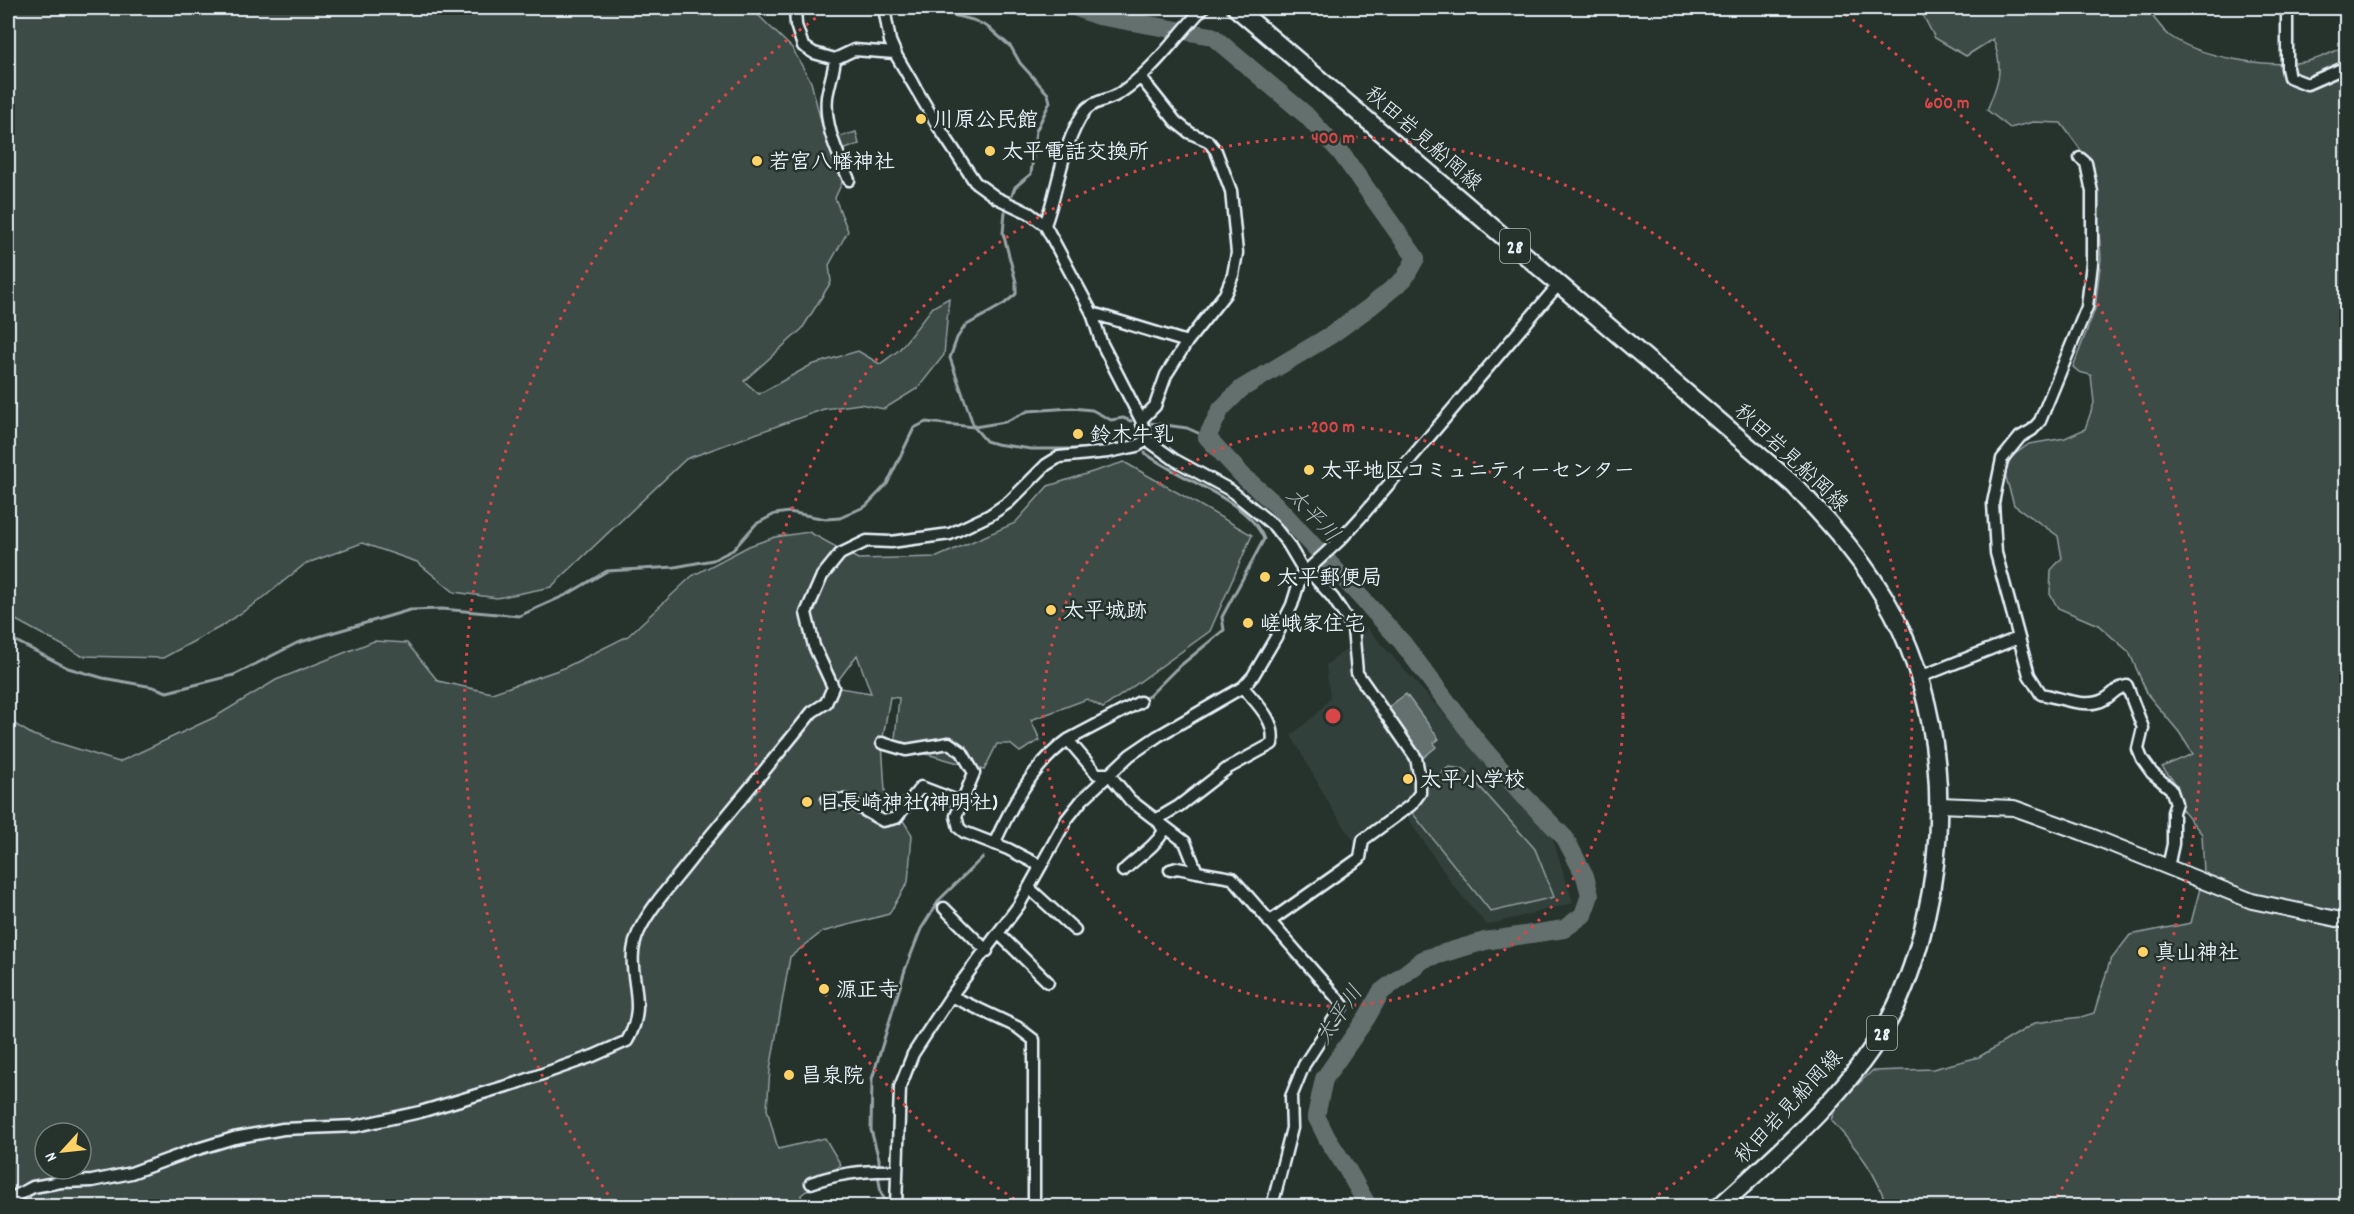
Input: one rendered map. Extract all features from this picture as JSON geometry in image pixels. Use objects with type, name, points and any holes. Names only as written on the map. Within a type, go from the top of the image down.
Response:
[{"type":"main road","name":"秋田岩見船岡線","points":[[1236,8],[1794,485],[1839,532],[1893,613],[1920,677],[1936,755],[1939,805],[1934,884],[1916,959],[1883,1031],[1851,1074],[1816,1115],[1720,1206]]},
{"type":"street","points":[[795,8],[798,35],[803,46],[814,52],[835,59],[854,50],[895,52]]},
{"type":"street","points":[[884,8],[890,41],[895,52],[936,123],[975,182],[997,198],[1029,213],[1045,225],[1092,313],[1101,342],[1141,420],[1147,440],[1175,460],[1230,490],[1282,535],[1306,569],[1333,598],[1353,628],[1357,673],[1416,758],[1420,793],[1411,806],[1363,840],[1360,858],[1269,922]]},
{"type":"street","points":[[1045,225],[1063,156],[1086,110],[1095,103],[1118,95],[1141,78],[1203,8]]},
{"type":"street","points":[[2288,8],[2287,68],[2289,77],[2307,84],[2346,67]]},
{"type":"street","points":[[835,59],[828,97],[827,122],[849,180]]},
{"type":"street","points":[[1141,78],[1176,122],[1190,133],[1208,141],[1216,151],[1231,191],[1237,253],[1233,275],[1225,294],[1187,342],[1166,375],[1155,406],[1141,420]]},
{"type":"street","points":[[2080,158],[2086,163],[2092,192],[2092,263],[2087,307],[2040,421],[2032,430],[2020,437],[2002,459],[1993,503],[1996,553],[2029,675],[2041,694],[2090,704],[2102,701],[2118,688],[2127,686],[2143,728],[2138,749],[2142,759],[2152,773],[2171,789],[2176,803],[2173,812],[2173,844],[2168,867]]},
{"type":"street","points":[[896,1206],[900,1088],[920,1041],[999,934],[1029,888],[1067,819],[1082,800],[1130,755],[1158,736],[1243,687],[1253,676],[1276,637],[1292,605],[1298,582],[1306,569],[1338,542],[1559,284]]},
{"type":"street","points":[[1092,313],[1187,342]]},
{"type":"street","points":[[8,1200],[33,1187],[61,1182],[92,1181],[131,1173],[234,1138],[283,1129],[356,1126],[420,1112],[520,1082],[593,1056],[627,1041],[637,1021],[638,995],[632,968],[633,948],[639,931],[657,902],[725,818],[812,712],[826,703],[833,687],[814,646],[806,613],[822,576],[840,554],[867,541],[891,542],[958,532],[990,516],[1009,502],[1034,476],[1059,457],[1108,452],[1137,446],[1147,440]]},
{"type":"street","points":[[1920,677],[2018,638]]},
{"type":"street","points":[[1157,819],[1179,806],[1228,768],[1272,744],[1274,735],[1271,724],[1243,687]]},
{"type":"street","points":[[994,844],[1005,819],[1049,756],[1068,740],[1140,702]]},
{"type":"street","points":[[1068,740],[1097,774],[1109,774]]},
{"type":"street","points":[[882,743],[906,750],[949,743],[956,747],[962,752],[974,773],[956,816],[959,828],[1041,866]]},
{"type":"street","points":[[1109,774],[1130,800],[1185,842],[1197,872]]},
{"type":"street","points":[[827,800],[846,800],[883,821],[896,818],[921,787],[963,803]]},
{"type":"street","points":[[1939,805],[2014,808],[2252,901],[2346,921]]},
{"type":"street","points":[[1123,871],[1141,853],[1151,848],[1164,831],[1157,819]]},
{"type":"street","points":[[1170,870],[1177,868],[1232,878],[1343,1005],[1304,1065],[1291,1096],[1292,1128],[1272,1206]]},
{"type":"street","points":[[1029,888],[1075,930]]},
{"type":"street","points":[[944,908],[987,951]]},
{"type":"street","points":[[999,934],[1048,982]]},
{"type":"street","points":[[951,996],[1017,1027],[1034,1040],[1034,1206]]},
{"type":"street","points":[[811,1183],[837,1174],[873,1170],[897,1171]]},
{"type":"shaded area","points":[[8,8],[744,8],[758,15],[792,48],[811,82],[823,129],[845,176],[835,198],[848,231],[829,265],[831,282],[802,329],[744,381],[759,394],[811,365],[858,351],[880,364],[899,350],[933,307],[949,298],[944,355],[918,388],[884,409],[860,404],[824,409],[686,459],[551,587],[497,598],[454,592],[417,562],[362,543],[305,564],[263,598],[222,626],[163,658],[82,656],[16,620],[8,618]]},
{"type":"shaded area","points":[[1919,8],[2146,8],[2170,36],[2183,44],[2219,56],[2259,63],[2297,63],[2321,57],[2346,46],[2346,1206],[1886,1206],[1871,1171],[1831,1120],[1842,1100],[1872,1071],[1933,1069],[1979,1057],[2035,1023],[2094,1013],[2110,961],[2130,935],[2191,923],[2204,873],[2202,834],[2182,810],[2177,785],[2162,767],[2193,754],[2179,732],[2148,695],[2129,652],[2098,625],[2058,608],[2050,594],[2051,570],[2062,558],[2058,536],[2014,505],[2005,474],[2011,457],[2029,444],[2065,438],[2085,429],[2094,403],[2091,375],[2079,372],[2073,367],[2095,309],[2101,258],[2094,168],[2061,123],[2033,122],[2010,128],[1987,110],[1999,75],[1993,39],[1966,56],[1935,38]]},
{"type":"shaded area","points":[[856,132],[859,144],[840,151],[836,138]]},
{"type":"shaded area","points":[[1124,462],[1252,535],[1210,631],[1103,708],[1087,699],[1031,720],[1040,740],[1020,752],[1010,744],[997,744],[984,770],[930,755],[894,749],[899,698],[890,697],[882,743],[885,791],[912,835],[908,882],[889,914],[822,932],[790,957],[770,1070],[767,1109],[778,1149],[825,1138],[841,1165],[801,1195],[803,1206],[8,1206],[8,720],[33,735],[119,762],[215,717],[276,680],[374,641],[407,643],[438,681],[492,693],[564,668],[628,636],[692,576],[749,546],[775,537],[809,532],[858,559],[937,557],[1015,523],[1048,486]],"holes":[[[857,655],[871,693],[833,687]]]},
{"type":"shaded area","name":"太平小学校","points":[[1367,628],[1551,834],[1573,903],[1487,925],[1452,884],[1401,808],[1356,844],[1331,807],[1291,735],[1316,715],[1330,698],[1326,665],[1357,641]]},
{"type":"shaded area","points":[[1406,694],[1439,739],[1434,743],[1436,747],[1424,757],[1387,708]]},
{"type":"shaded area","points":[[1449,767],[1464,769],[1535,849],[1554,897],[1491,912],[1410,810],[1425,784]]},
{"type":"waterway","points":[[932,8],[973,20],[988,27],[1011,47],[1020,63],[1048,94],[1050,102],[1036,131],[1031,174],[1015,187],[1012,195]]},
{"type":"waterway","name":"太平川","points":[[1077,8],[1098,16],[1212,36],[1306,115],[1341,153],[1416,258],[1404,279],[1370,307],[1331,335],[1241,389],[1221,409],[1207,437],[1243,476],[1275,504],[1402,642],[1476,740],[1521,793],[1565,838],[1585,876],[1590,895],[1583,915],[1564,929],[1485,941],[1424,959],[1381,992],[1367,1017],[1324,1079],[1316,1116],[1368,1206]]},
{"type":"waterway","points":[[1005,212],[1003,233],[1016,282],[1016,294],[1004,304],[965,326],[957,338],[950,358],[974,427],[986,441],[996,444],[1031,449],[1088,449]]},
{"type":"waterway","points":[[8,637],[68,668],[167,692],[234,675],[297,643],[410,610],[442,609],[519,616],[568,594],[607,571],[675,567],[713,560],[733,550],[756,524],[775,514],[789,512],[826,519],[840,518],[866,506],[887,484],[914,428],[926,422],[974,427],[1005,422],[1028,411],[1072,408],[1092,410],[1111,420],[1123,418],[1131,421]]},
{"type":"waterway","points":[[1150,423],[1187,428],[1207,437]]},
{"type":"waterway","points":[[1140,700],[1149,696],[1175,670],[1224,630],[1222,617],[1264,539],[1256,525],[1228,501],[1145,453]]},
{"type":"waterway","points":[[879,1167],[871,1130],[872,1079],[905,970],[921,929],[940,899],[983,857]]},
{"type":"waterway","points":[[878,1174],[881,1193],[888,1206]]},
{"type":"place","name":"川原公民館","points":[[921,119]]},
{"type":"place","name":"太平電話交換所","points":[[990,151]]},
{"type":"place","name":"若宮八幡神社","points":[[757,161]]},
{"type":"place","name":"鈴木牛乳","points":[[1078,434]]},
{"type":"place","name":"太平地区コミュニティーセンター","points":[[1309,470]]},
{"type":"place","name":"太平郵便局","points":[[1265,577]]},
{"type":"place","name":"太平城跡","points":[[1051,610]]},
{"type":"place","name":"嵯峨家住宅","points":[[1248,623]]},
{"type":"place","name":"太平小学校","points":[[1408,779]]},
{"type":"place","name":"目長崎神社(神明社)","points":[[807,802]]},
{"type":"place","name":"真山神社","points":[[2143,952]]},
{"type":"place","name":"源正寺","points":[[824,989]]},
{"type":"place","name":"昌泉院","points":[[789,1075]]}]
